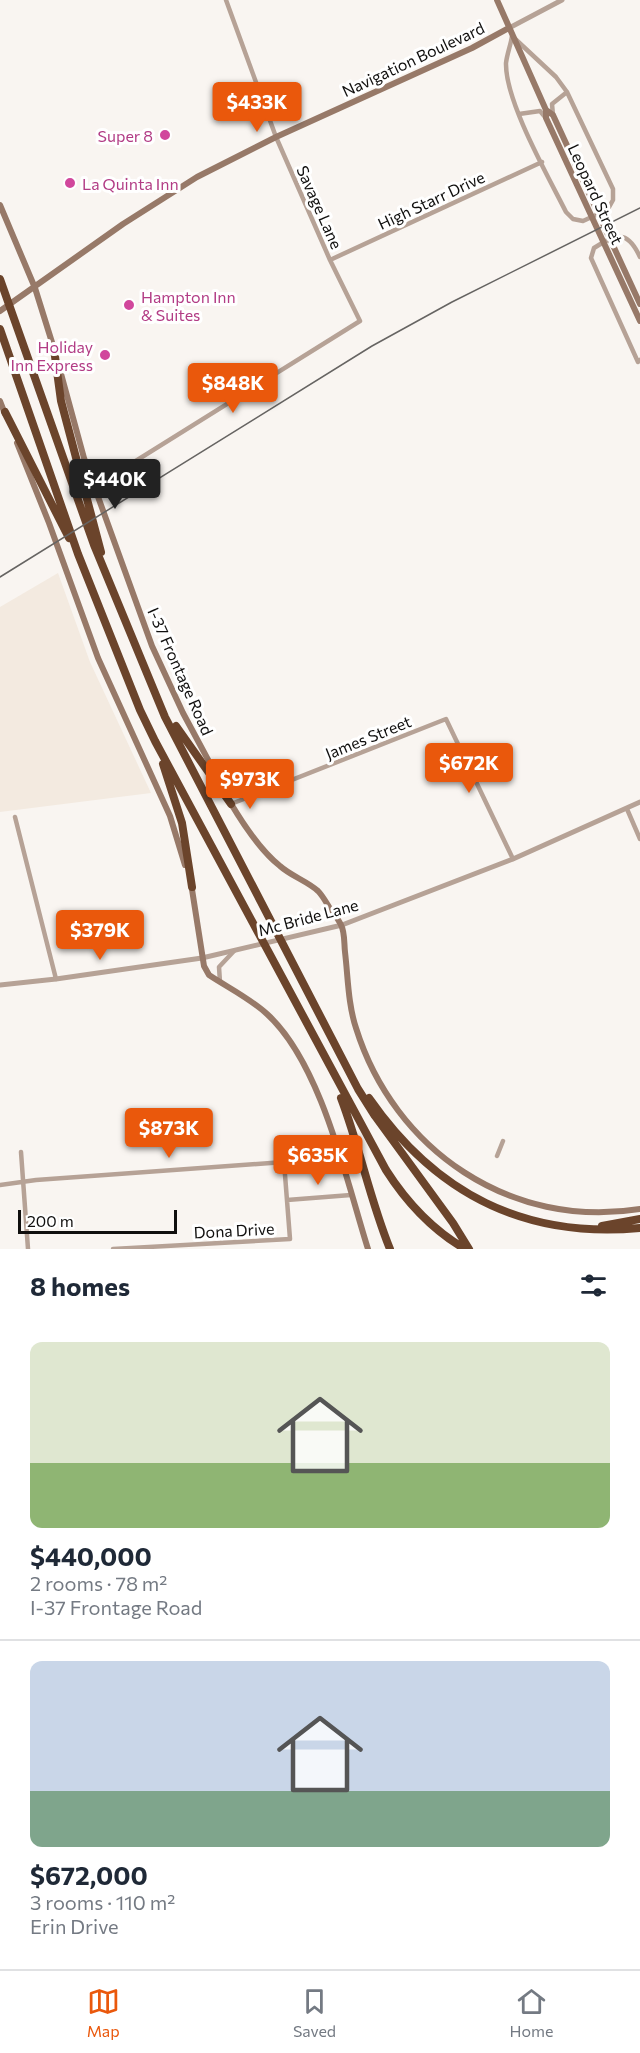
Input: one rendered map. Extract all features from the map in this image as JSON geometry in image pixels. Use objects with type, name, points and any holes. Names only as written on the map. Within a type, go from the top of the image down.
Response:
[{"type":"highway","points":[[0,281],[83,503],[110,588],[165,717],[344,1064],[375,1116],[420,1175],[467,1249]]},
{"type":"highway","points":[[1,333],[60,512],[140,710],[155,741],[386,1170],[420,1215],[448,1239],[467,1249]]},
{"type":"highway","points":[[54,349],[61,401],[83,503]]},
{"type":"highway","points":[[5,412],[60,512]]},
{"type":"highway","points":[[137,653],[179,732],[231,804]]},
{"type":"highway","points":[[155,741],[182,823],[192,887]]},
{"type":"highway","points":[[344,1064],[355,1075],[387,1122],[410,1149],[439,1176],[468,1194],[497,1208],[538,1221],[590,1229],[640,1228]]},
{"type":"highway","points":[[331,1070],[351,1125],[379,1223],[390,1249]]},
{"type":"highway","points":[[590,1229],[640,1219]]},
{"type":"main road","name":"Leopard Street","points":[[497,0],[615,258],[640,321]]},
{"type":"main road","name":"Navigation Boulevard","points":[[0,311],[123,224],[179,188],[276,137],[472,48],[509,28]]},
{"type":"main road","name":"I-37 Frontage Road","points":[[0,205],[34,288],[94,487],[152,646],[183,713],[231,804],[254,837],[279,866],[319,892],[342,925],[355,1026],[376,1079],[392,1104],[416,1133],[446,1161],[473,1178],[516,1198],[551,1209],[601,1212],[640,1209]]},
{"type":"main road","name":"Leopard Street","points":[[615,258],[640,304]]},
{"type":"main road","points":[[0,401],[49,523],[98,658],[170,816],[192,887],[202,958],[206,970],[266,1013],[281,1029],[304,1066],[325,1111],[368,1249]]},
{"type":"street","name":"Savage Lane","points":[[94,487],[360,321],[330,260],[276,137],[226,0]]},
{"type":"street","name":"Navigation Boulevard","points":[[509,28],[562,0]]},
{"type":"street","points":[[512,36],[556,76],[567,93],[613,189],[613,200],[608,209],[583,221],[573,219],[566,212],[519,114],[506,63],[512,36]]},
{"type":"street","points":[[519,114],[540,111],[549,116],[552,104],[567,93]]},
{"type":"street","name":"High Starr Drive","points":[[330,260],[542,162]]},
{"type":"street","points":[[640,257],[635,246],[627,238],[620,236],[607,240],[594,248],[591,258],[638,362],[640,360]]},
{"type":"street","name":"James Street","points":[[231,804],[446,719],[513,859]]},
{"type":"street","name":"Mc Bride Lane","points":[[0,985],[202,958],[342,925],[513,859],[640,802]]},
{"type":"street","points":[[627,809],[640,839]]},
{"type":"street","points":[[15,817],[56,979]]},
{"type":"street","points":[[220,982],[219,967],[234,951]]},
{"type":"street","points":[[497,1156],[503,1142]]},
{"type":"street","points":[[21,1152],[28,1249]]},
{"type":"street","points":[[0,1185],[284,1162],[287,1200]]},
{"type":"street","name":"Dona Drive","points":[[112,1249],[290,1239],[287,1200],[351,1195]]},
{"type":"shaded area","points":[[58,573],[90,662],[151,793],[0,812],[0,607]]},
{"type":"railway","points":[[0,577],[372,346],[452,302],[640,208]]},
{"type":"place","name":"Super 8","points":[[165,135]]},
{"type":"place","name":"La Quinta Inn","points":[[70,183]]},
{"type":"place","name":"Hampton Inn & Suites","points":[[129,305]]},
{"type":"place","name":"Holiday Inn Express","points":[[105,355]]}]
